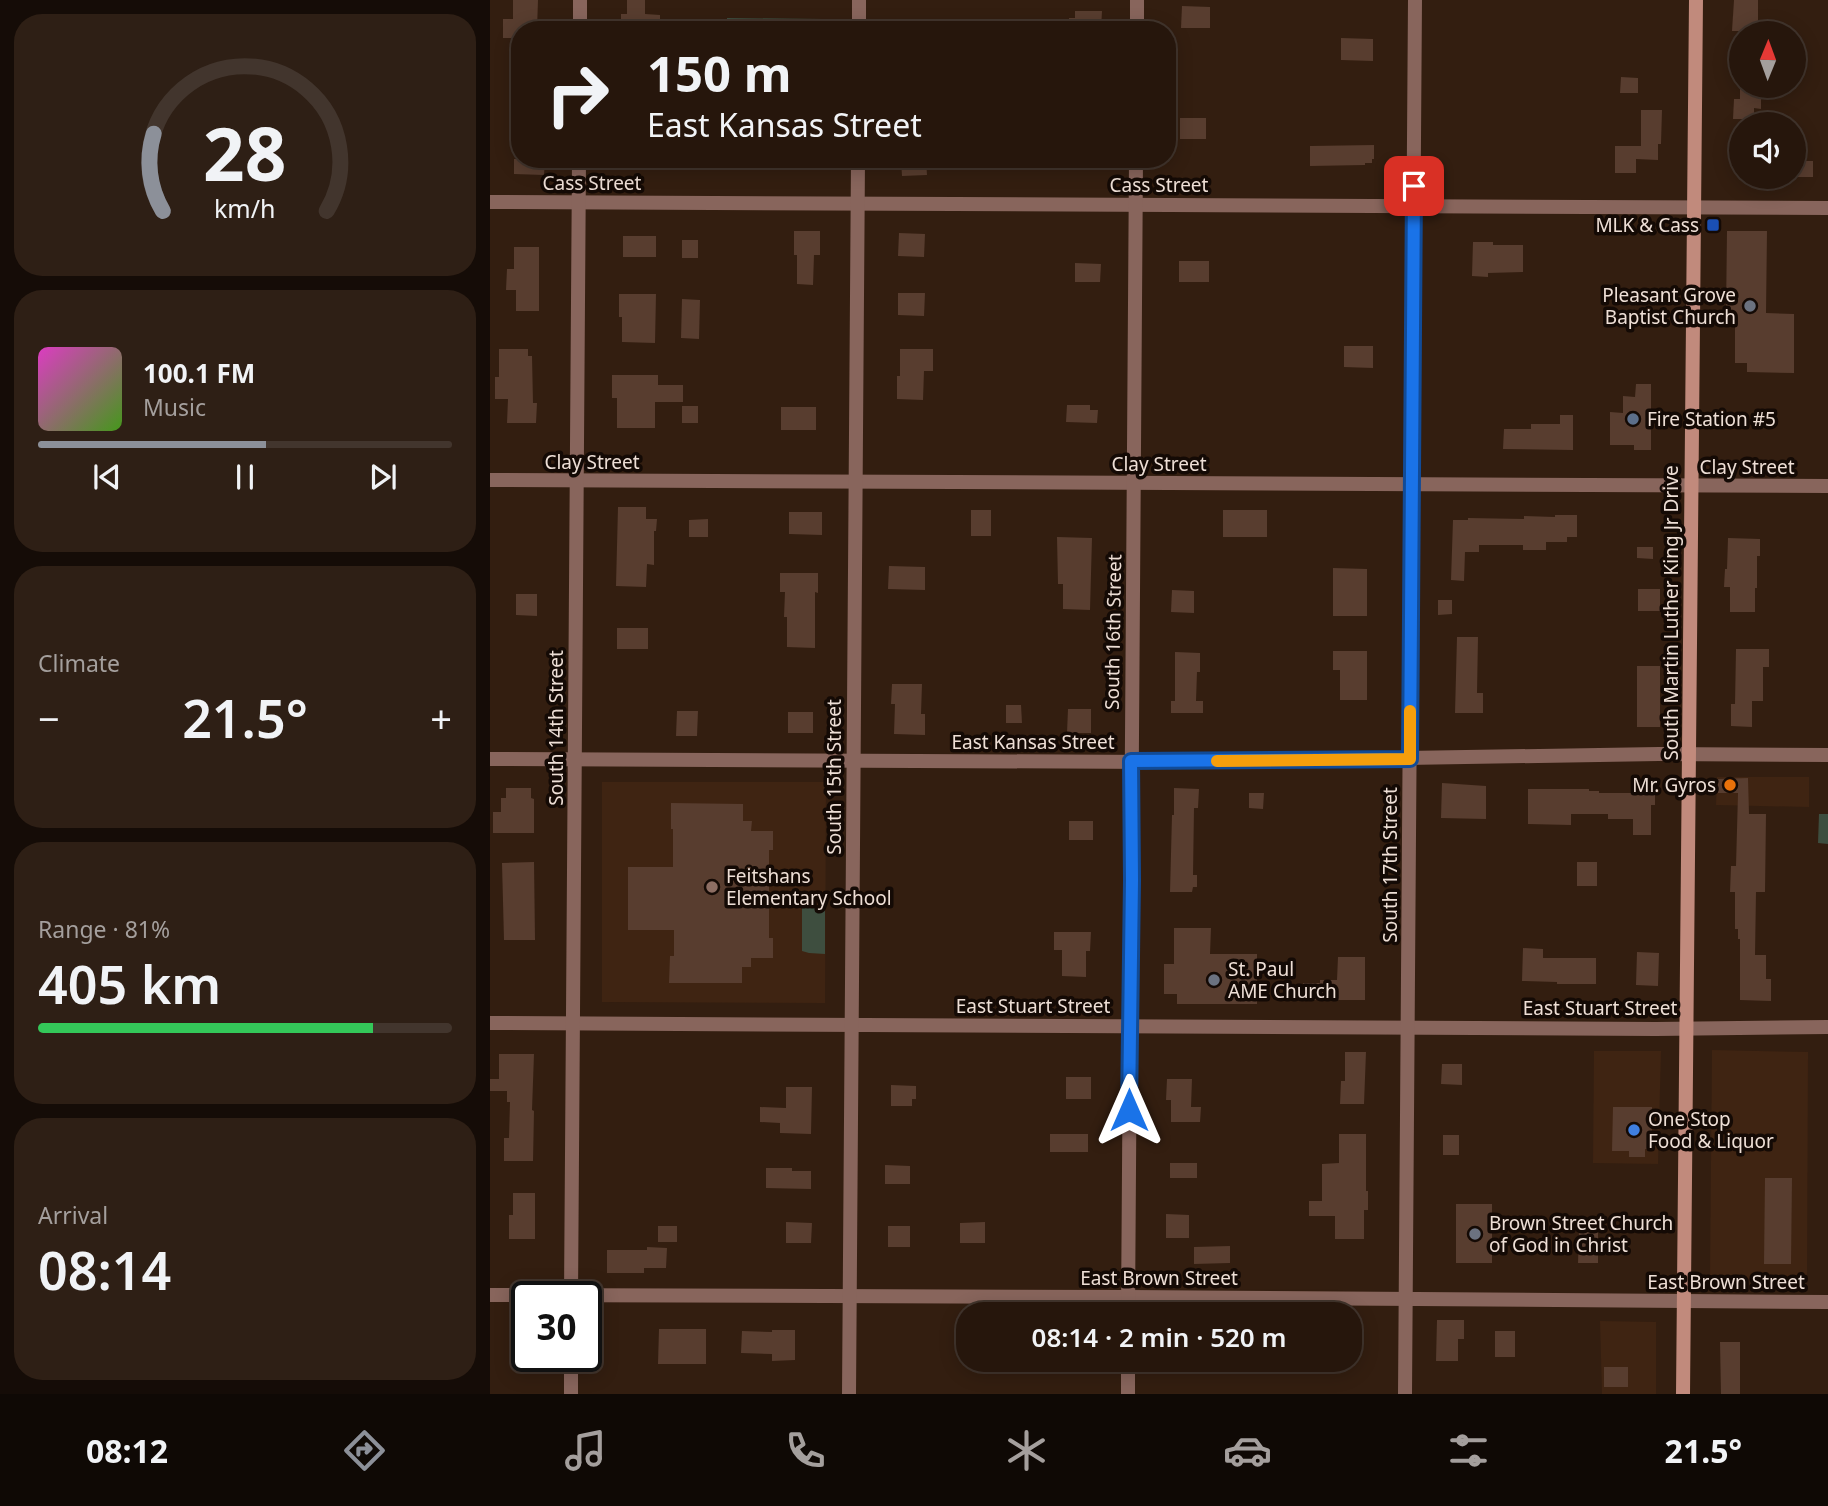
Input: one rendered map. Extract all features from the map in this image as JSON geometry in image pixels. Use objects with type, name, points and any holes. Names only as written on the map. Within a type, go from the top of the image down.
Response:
[{"type":"street","points":[[580,0],[580,21]]},
{"type":"street","points":[[859,0],[859,21]]},
{"type":"street","points":[[1137,0],[1137,21]]},
{"type":"street","name":"South 17th Street","points":[[1405,1394],[1415,0]]},
{"type":"street","name":"South Martin Luther King Jr Drive","points":[[1683,1394],[1696,0]]},
{"type":"street","name":"South 14th Street","points":[[571,1281],[579,168]]},
{"type":"street","name":"South 15th Street","points":[[849,1394],[858,168]]},
{"type":"street","name":"South 16th Street","points":[[1128,1302],[1136,168]]},
{"type":"street","name":"Cass Street","points":[[490,202],[1828,208]]},
{"type":"street","name":"Clay Street","points":[[490,480],[1828,486]]},
{"type":"street","name":"East Kansas Street","points":[[490,758],[1131,761],[1828,755]]},
{"type":"street","name":"East Stuart Street","points":[[490,1023],[1828,1027]]},
{"type":"street","name":"East Brown Street","points":[[490,1295],[511,1295]]},
{"type":"street","name":"East Brown Street","points":[[602,1296],[1828,1302]]},
{"type":"street","points":[[571,1372],[571,1394]]},
{"type":"street","points":[[1128,1372],[1128,1394]]},
{"type":"shaded area","points":[[1717,777],[1809,777],[1809,807],[1716,805]]},
{"type":"shaded area","points":[[602,782],[826,782],[825,1003],[602,1002]]},
{"type":"shaded area","points":[[1712,1050],[1808,1052],[1807,1280],[1710,1278]]},
{"type":"shaded area","points":[[1594,1051],[1661,1051],[1658,1164],[1593,1163]]},
{"type":"shaded area","points":[[1600,1321],[1656,1322],[1656,1394],[1602,1394]]},
{"type":"green space","points":[[727,18],[824,19],[824,21],[727,21]]},
{"type":"green space","points":[[1819,814],[1828,814],[1828,844],[1818,843]]},
{"type":"green space","points":[[802,906],[825,906],[825,954],[802,951]]},
{"type":"building","points":[[513,0],[538,0],[537,21],[511,21],[511,38],[503,38],[503,19],[513,19]]},
{"type":"building","points":[[627,0],[645,0],[645,14],[660,15],[660,21],[621,21],[621,14],[627,14]]},
{"type":"building","points":[[1734,0],[1758,0],[1758,21],[1733,21]]},
{"type":"building","points":[[1182,6],[1210,7],[1210,28],[1181,28]]},
{"type":"building","points":[[1075,11],[1102,11],[1101,21],[1069,21],[1069,18],[1075,18]]},
{"type":"building","points":[[1341,38],[1373,39],[1373,61],[1341,60]]},
{"type":"building","points":[[1621,77],[1638,78],[1638,93],[1620,93]]},
{"type":"building","points":[[1761,98],[1761,109],[1754,108],[1754,112],[1733,112],[1734,99]]},
{"type":"building","points":[[1641,110],[1662,110],[1658,160],[1636,159],[1636,173],[1615,173],[1615,146],[1641,146]]},
{"type":"building","points":[[1180,118],[1206,118],[1206,139],[1180,139]]},
{"type":"building","points":[[1374,145],[1372,163],[1310,166],[1310,146]]},
{"type":"building","points":[[1806,161],[1813,161],[1813,177],[1806,177]]},
{"type":"building","points":[[514,168],[544,168],[544,175],[514,174]]},
{"type":"building","points":[[902,168],[927,168],[927,175],[902,176]]},
{"type":"building","points":[[794,231],[820,231],[820,255],[814,255],[813,285],[797,284]]},
{"type":"building","points":[[1727,231],[1767,231],[1766,313],[1794,314],[1794,373],[1747,372],[1747,363],[1735,363],[1735,314],[1726,314]]},
{"type":"building","points":[[899,233],[925,234],[924,257],[898,256]]},
{"type":"building","points":[[623,236],[656,236],[656,257],[623,257]]},
{"type":"building","points":[[682,240],[698,240],[698,258],[682,258]]},
{"type":"building","points":[[1473,242],[1523,245],[1523,272],[1488,273],[1488,277],[1472,276]]},
{"type":"building","points":[[514,247],[539,247],[539,311],[516,311],[516,290],[506,290],[507,269],[514,269]]},
{"type":"building","points":[[1179,261],[1209,261],[1209,282],[1179,282]]},
{"type":"building","points":[[1075,263],[1101,264],[1100,282],[1075,282]]},
{"type":"building","points":[[898,293],[925,293],[924,316],[898,315]]},
{"type":"building","points":[[619,294],[656,294],[655,343],[622,342]]},
{"type":"building","points":[[682,299],[700,300],[699,339],[681,338]]},
{"type":"building","points":[[1344,346],[1373,346],[1373,368],[1344,367]]},
{"type":"building","points":[[499,349],[528,349],[528,356],[532,356],[533,403],[537,403],[536,423],[507,423],[508,399],[495,399],[495,377],[499,377]]},
{"type":"building","points":[[900,349],[933,349],[933,371],[924,371],[923,400],[897,399]]},
{"type":"building","points":[[612,375],[658,375],[658,385],[683,385],[683,402],[655,402],[655,428],[617,428],[617,398],[612,398]]},
{"type":"building","points":[[1636,384],[1651,384],[1651,450],[1634,450],[1634,445],[1610,445],[1610,412],[1623,413],[1623,396],[1635,397]]},
{"type":"building","points":[[1067,405],[1090,405],[1090,410],[1098,410],[1097,423],[1066,422]]},
{"type":"building","points":[[682,406],[698,406],[698,423],[682,423]]},
{"type":"building","points":[[781,407],[816,407],[816,430],[781,430]]},
{"type":"building","points":[[1560,415],[1573,415],[1573,450],[1503,449],[1504,429],[1531,429],[1531,424],[1560,424]]},
{"type":"building","points":[[618,507],[646,507],[646,519],[657,519],[654,531],[654,565],[647,564],[646,587],[616,586]]},
{"type":"building","points":[[971,510],[991,510],[991,536],[971,536]]},
{"type":"building","points":[[1223,510],[1267,510],[1267,537],[1223,537]]},
{"type":"building","points":[[789,512],[822,512],[822,535],[789,534]]},
{"type":"building","points":[[1577,515],[1577,537],[1567,537],[1567,542],[1546,542],[1546,550],[1523,550],[1523,545],[1479,545],[1479,552],[1465,552],[1464,581],[1451,580],[1453,520],[1524,519],[1524,516]]},
{"type":"building","points":[[708,519],[708,537],[689,537],[689,520]]},
{"type":"building","points":[[1057,537],[1092,538],[1090,610],[1063,609],[1063,584],[1058,584]]},
{"type":"building","points":[[1728,538],[1760,539],[1755,612],[1730,612],[1730,587],[1724,587]]},
{"type":"building","points":[[1637,547],[1653,547],[1653,559],[1637,558]]},
{"type":"building","points":[[889,566],[925,567],[925,590],[888,589]]},
{"type":"building","points":[[1333,568],[1367,569],[1367,616],[1333,616]]},
{"type":"building","points":[[780,573],[818,573],[818,593],[815,592],[815,648],[787,647],[785,592],[780,592]]},
{"type":"building","points":[[1638,589],[1660,589],[1660,611],[1638,611]]},
{"type":"building","points":[[1172,590],[1194,591],[1194,613],[1171,612]]},
{"type":"building","points":[[516,594],[537,594],[537,616],[516,615]]},
{"type":"building","points":[[1438,600],[1452,600],[1452,614],[1438,615]]},
{"type":"building","points":[[617,628],[648,628],[648,649],[617,649]]},
{"type":"building","points":[[1457,637],[1478,637],[1477,693],[1483,693],[1483,713],[1455,713]]},
{"type":"building","points":[[1736,649],[1769,649],[1769,667],[1763,667],[1763,701],[1752,701],[1752,727],[1731,726],[1731,704],[1735,704]]},
{"type":"building","points":[[1333,651],[1367,651],[1367,700],[1340,700],[1340,670],[1333,670]]},
{"type":"building","points":[[1175,652],[1200,653],[1196,701],[1203,701],[1203,713],[1171,713],[1171,701],[1175,701]]},
{"type":"building","points":[[1637,666],[1660,666],[1660,727],[1637,727]]},
{"type":"building","points":[[892,684],[922,684],[921,714],[925,714],[925,735],[894,734],[895,704],[891,704]]},
{"type":"building","points":[[1006,705],[1021,705],[1022,723],[1006,723]]},
{"type":"building","points":[[1068,709],[1091,709],[1091,733],[1067,733]]},
{"type":"building","points":[[677,711],[698,711],[697,736],[676,736]]},
{"type":"building","points":[[788,712],[813,712],[813,733],[788,733]]},
{"type":"building","points":[[1748,778],[1749,814],[1766,814],[1765,892],[1756,892],[1755,955],[1766,955],[1766,979],[1771,979],[1771,1001],[1740,1000],[1740,939],[1738,929],[1735,929],[1735,892],[1730,892],[1731,866],[1736,866],[1738,793],[1718,793],[1718,779]]},
{"type":"building","points":[[1442,783],[1486,786],[1486,819],[1441,818]]},
{"type":"building","points":[[1635,784],[1655,785],[1655,805],[1651,805],[1651,835],[1633,835],[1633,819],[1608,819],[1608,814],[1571,814],[1571,825],[1528,824],[1528,789],[1589,789],[1599,793],[1635,793]]},
{"type":"building","points":[[506,788],[531,788],[531,798],[534,799],[534,833],[493,833],[493,812],[501,812],[501,798],[506,798]]},
{"type":"building","points":[[1174,788],[1199,789],[1198,808],[1194,808],[1193,875],[1197,875],[1197,887],[1193,887],[1192,892],[1170,892]]},
{"type":"building","points":[[1249,793],[1264,793],[1263,809],[1249,808]]},
{"type":"building","points":[[671,803],[743,804],[743,821],[752,821],[751,831],[773,831],[773,850],[769,850],[769,938],[773,938],[773,958],[751,958],[751,967],[742,967],[742,983],[669,983],[670,956],[674,956],[674,930],[628,930],[628,867],[673,867]]},
{"type":"building","points":[[1069,821],[1093,821],[1093,840],[1069,840]]},
{"type":"building","points":[[534,862],[535,940],[504,940],[502,863]]},
{"type":"building","points":[[1577,862],[1597,862],[1597,886],[1577,886]]},
{"type":"building","points":[[1174,928],[1211,928],[1210,954],[1257,954],[1257,1004],[1177,1004],[1177,994],[1164,994],[1164,964],[1174,964]]},
{"type":"building","points":[[1054,932],[1091,932],[1090,951],[1086,951],[1086,977],[1062,976],[1062,950],[1054,950]]},
{"type":"building","points":[[1523,948],[1543,949],[1543,958],[1596,958],[1596,984],[1522,981]]},
{"type":"building","points":[[1637,952],[1659,953],[1658,986],[1636,985]]},
{"type":"building","points":[[1338,957],[1365,957],[1365,1000],[1303,1000],[1303,983],[1337,980]]},
{"type":"building","points":[[1345,1052],[1366,1052],[1364,1104],[1340,1104],[1341,1081],[1345,1081]]},
{"type":"building","points":[[499,1054],[534,1054],[533,1161],[504,1161],[504,1138],[509,1138],[510,1102],[507,1102],[507,1091],[490,1091],[490,1079],[499,1079]]},
{"type":"building","points":[[1442,1064],[1462,1064],[1462,1085],[1441,1084]]},
{"type":"building","points":[[1066,1077],[1091,1077],[1091,1099],[1066,1099]]},
{"type":"building","points":[[1167,1079],[1192,1079],[1191,1107],[1201,1107],[1200,1122],[1171,1122],[1171,1100],[1166,1100]]},
{"type":"building","points":[[891,1085],[916,1086],[916,1099],[912,1099],[912,1106],[891,1106]]},
{"type":"building","points":[[786,1087],[812,1087],[811,1134],[780,1133],[780,1123],[760,1122],[760,1107],[786,1108]]},
{"type":"building","points":[[1613,1107],[1652,1107],[1652,1150],[1645,1149],[1645,1157],[1629,1157],[1629,1151],[1612,1151]]},
{"type":"building","points":[[1050,1134],[1088,1134],[1088,1152],[1050,1152]]},
{"type":"building","points":[[1339,1134],[1366,1134],[1368,1210],[1364,1210],[1364,1239],[1335,1239],[1335,1216],[1309,1216],[1309,1201],[1322,1201],[1322,1164],[1339,1163]]},
{"type":"building","points":[[1443,1135],[1459,1135],[1459,1155],[1443,1155]]},
{"type":"building","points":[[1170,1163],[1197,1163],[1197,1178],[1170,1178]]},
{"type":"building","points":[[885,1165],[910,1166],[910,1184],[885,1184]]},
{"type":"building","points":[[766,1168],[811,1171],[811,1189],[766,1188]]},
{"type":"building","points":[[1765,1178],[1792,1178],[1791,1264],[1764,1264]]},
{"type":"building","points":[[513,1193],[535,1193],[535,1239],[509,1239]]},
{"type":"building","points":[[1456,1204],[1492,1204],[1492,1263],[1456,1263]]},
{"type":"building","points":[[1166,1214],[1189,1215],[1189,1238],[1166,1238]]},
{"type":"building","points":[[786,1222],[812,1223],[811,1243],[786,1243]]},
{"type":"building","points":[[985,1222],[985,1243],[960,1243],[960,1223]]},
{"type":"building","points":[[658,1226],[677,1226],[677,1242],[658,1242]]},
{"type":"building","points":[[888,1226],[910,1226],[910,1247],[888,1247]]},
{"type":"building","points":[[1579,1232],[1598,1232],[1598,1263],[1578,1263]]},
{"type":"building","points":[[1230,1246],[1230,1263],[1194,1264],[1194,1247]]},
{"type":"building","points":[[647,1247],[667,1248],[666,1268],[644,1268],[644,1273],[607,1273],[607,1250],[647,1250]]},
{"type":"building","points":[[1437,1320],[1464,1320],[1464,1339],[1458,1339],[1458,1361],[1436,1361]]},
{"type":"building","points":[[659,1329],[706,1329],[706,1364],[658,1364]]},
{"type":"building","points":[[795,1330],[795,1360],[772,1361],[772,1354],[741,1353],[742,1331]]},
{"type":"building","points":[[1495,1331],[1515,1331],[1515,1357],[1495,1357]]},
{"type":"building","points":[[1720,1342],[1740,1342],[1740,1394],[1721,1394]]},
{"type":"building","points":[[1604,1367],[1628,1367],[1628,1387],[1604,1387]]},
{"type":"slow traffic","points":[[1217,761],[1410,759],[1410,711]]},
{"type":"place","name":"MLK & Cass","points":[[1713,225]]},
{"type":"place","name":"Pleasant Grove Baptist Church","points":[[1750,306]]},
{"type":"place","name":"Fire Station #5","points":[[1633,419]]},
{"type":"place","name":"Mr. Gyros","points":[[1730,785]]},
{"type":"place","name":"Feitshans Elementary School","points":[[712,887]]},
{"type":"place","name":"St. Paul AME Church","points":[[1214,980]]},
{"type":"place","name":"One Stop Food & Liquor","points":[[1634,1130]]},
{"type":"place","name":"Brown Street Church of God in Christ","points":[[1475,1234]]},
{"type":"route","points":[[1129,1110],[1131,761],[1410,759],[1414,186]]}]
